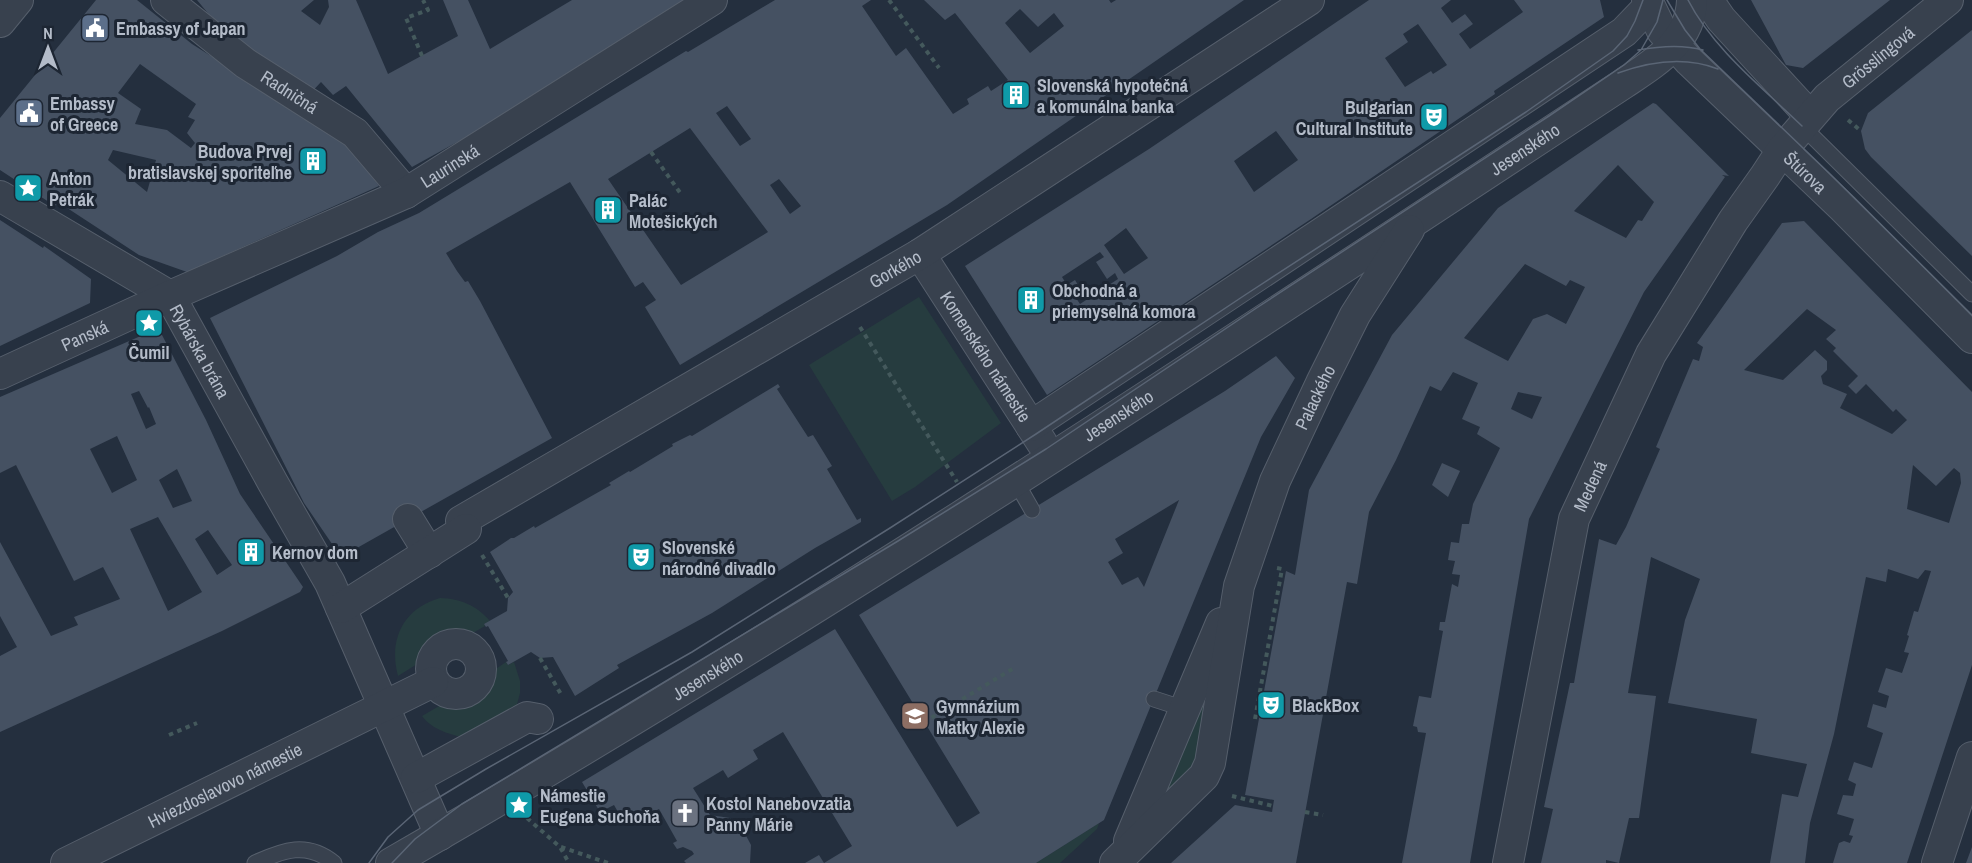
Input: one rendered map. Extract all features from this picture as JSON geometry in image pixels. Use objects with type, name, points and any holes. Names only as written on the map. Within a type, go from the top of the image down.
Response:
[{"type":"street","points":[[0,22],[18,0]]},
{"type":"street","name":"Radničná","points":[[166,0],[245,63],[355,133],[406,193]]},
{"type":"street","name":"Laurinská","points":[[170,296],[406,193],[712,0]]},
{"type":"street","name":"Gorkého","points":[[466,522],[920,254],[1309,0]]},
{"type":"street","name":"Jesenského","points":[[505,798],[611,743],[824,603],[1052,459],[1623,84],[1674,46],[1685,30],[1692,8],[1692,0]]},
{"type":"street","points":[[1708,0],[1720,19],[1806,121]]},
{"type":"street","name":"Grösslingová","points":[[1782,150],[1827,98],[1948,0]]},
{"type":"street","points":[[1031,426],[1624,33],[1648,3]]},
{"type":"street","name":"Štúrova","points":[[1648,3],[1657,22],[1674,46],[1972,338]]},
{"type":"street","name":"Jesenského","points":[[1623,84],[1665,74],[1682,74],[1710,82]]},
{"type":"street","name":"Medená","points":[[1508,863],[1574,519],[1651,354],[1733,221],[1782,150]]},
{"type":"street","name":"Rybárska brána","points":[[0,196],[170,296],[281,479],[335,596]]},
{"type":"street","name":"Palackého","points":[[1119,859],[1218,629],[1239,586],[1275,481],[1355,315],[1415,221]]},
{"type":"street","name":"Komenského námestie","points":[[920,254],[1052,459]]},
{"type":"street","name":"Panská","points":[[0,374],[170,296]]},
{"type":"street","points":[[408,519],[429,553]]},
{"type":"street","points":[[440,835],[335,596],[429,553],[466,522]]},
{"type":"street","name":"Palackého","points":[[1119,859],[1204,776],[1210,763],[1239,586]]},
{"type":"street","name":"Hviezdoslavovo námestie","points":[[66,863],[433,682],[430,671],[432,660],[438,650],[448,645],[459,644],[488,650]]},
{"type":"street","points":[[416,778],[527,717],[538,719]]},
{"type":"street","points":[[1937,863],[1972,757]]},
{"type":"street","points":[[391,863],[505,798]]},
{"type":"lane","points":[[1806,121],[1972,294]]},
{"type":"lane","points":[[1016,482],[1032,510]]},
{"type":"lane","points":[[1154,699],[1185,709]]},
{"type":"lane","points":[[255,863],[280,851],[298,849],[315,852],[334,863]]},
{"type":"path","points":[[422,56],[406,18],[428,10],[423,0]]},
{"type":"path","points":[[889,0],[939,68]]},
{"type":"path","points":[[1848,119],[1861,131]]},
{"type":"path","points":[[651,152],[681,194]]},
{"type":"path","points":[[850,333],[870,321]]},
{"type":"path","points":[[860,327],[949,469]]},
{"type":"path","points":[[466,522],[508,598]]},
{"type":"path","points":[[1255,719],[1282,569]]},
{"type":"path","points":[[540,658],[567,706]]},
{"type":"path","points":[[916,727],[1014,668]]},
{"type":"path","points":[[169,735],[197,723]]},
{"type":"path","points":[[1232,796],[1273,806]]},
{"type":"path","points":[[505,798],[560,847],[569,863]]},
{"type":"path","points":[[1305,812],[1323,815]]},
{"type":"path","points":[[560,847],[608,863]]},
{"type":"green space","points":[[919,297],[1001,423],[915,487],[892,501],[809,365]]},
{"type":"green space","points":[[440,598],[468,604],[490,621],[464,638],[451,637],[436,644],[422,661],[398,676],[395,650],[402,627],[417,609]]},
{"type":"green space","points":[[506,662],[508,665],[514,662],[520,681],[516,708],[469,738],[443,732],[422,716],[446,702],[464,701],[471,697],[478,691],[487,675]]},
{"type":"green space","points":[[1207,679],[1214,681],[1200,760],[1150,820]]},
{"type":"green space","points":[[1099,823],[1097,829],[1060,863],[1036,863]]},
{"type":"building","points":[[96,0],[137,0],[192,44],[348,143],[379,186],[187,272],[139,255],[58,202],[55,206],[0,170],[0,118]],"holes":[[[140,64],[196,104],[188,117],[195,120],[187,133],[195,143],[191,148],[167,130],[135,124],[141,109],[118,93]],[[113,150],[156,160],[147,192],[108,160]]]},
{"type":"building","points":[[197,0],[314,0],[301,11],[320,25],[329,7],[328,0],[356,0],[388,74],[458,36],[443,0],[468,0],[490,49],[572,0],[686,0],[470,135],[412,167],[346,86],[333,95],[321,82],[307,97],[225,34]]},
{"type":"building","points":[[775,0],[871,0],[862,6],[896,56],[906,48],[953,114],[969,104],[967,99],[988,86],[991,91],[1008,80],[955,13],[945,20],[924,0],[1109,0],[1111,3],[1116,0],[1244,0],[947,205],[680,365],[645,307],[656,300],[643,282],[635,287],[570,182],[446,253],[480,301],[552,438],[341,557],[304,503],[210,318],[419,213],[686,51],[688,52]],"holes":[[[1020,9],[1038,27],[1054,13],[1064,26],[1030,53],[1005,23]],[[727,106],[751,139],[740,146],[716,113]],[[690,128],[768,232],[681,285],[608,179]],[[779,179],[801,206],[790,214],[770,185]]]},
{"type":"building","points":[[1369,0],[1451,0],[1441,8],[1452,23],[1465,14],[1473,24],[1459,34],[1470,49],[1523,12],[1514,0],[1600,0],[1604,17],[1311,219],[1047,395],[965,266],[1149,149]],"holes":[[[1418,24],[1447,65],[1433,74],[1431,71],[1405,87],[1385,58],[1408,42],[1403,34]],[[1276,131],[1298,160],[1254,192],[1234,161]],[[1126,228],[1148,258],[1124,274],[1104,245]],[[1100,252],[1104,257],[1096,262],[1107,279],[1115,273],[1118,279],[1080,304],[1074,295],[1081,290],[1075,280],[1067,285],[1062,277]]]},
{"type":"building","points":[[1751,0],[1890,0],[1803,68],[1786,65]]},
{"type":"building","points":[[1972,30],[1972,256],[1871,157],[1865,149],[1861,131],[1868,113]]},
{"type":"building","points":[[1653,103],[1729,176],[1722,175],[1725,177],[1644,292],[1529,519],[1470,863],[1402,863],[1426,733],[1418,732],[1417,727],[1413,726],[1419,696],[1431,698],[1443,631],[1439,630],[1440,622],[1445,622],[1452,584],[1458,587],[1460,575],[1452,574],[1455,561],[1448,560],[1451,542],[1459,543],[1462,524],[1469,524],[1473,504],[1500,448],[1477,434],[1480,427],[1462,419],[1478,383],[1453,372],[1441,391],[1430,386],[1369,512],[1357,584],[1347,582],[1296,863],[1171,863],[1235,805],[1272,812],[1274,800],[1245,795],[1286,571],[1295,575],[1309,490],[1392,335],[1498,208]],"holes":[[[1618,165],[1654,202],[1642,221],[1638,220],[1626,238],[1574,211]],[[1525,264],[1566,286],[1570,280],[1585,287],[1566,324],[1547,314],[1533,319],[1508,361],[1464,338]],[[1518,392],[1542,397],[1532,419],[1511,409]]]},
{"type":"building","points":[[0,220],[43,248],[44,246],[91,279],[90,303],[0,346]]},
{"type":"building","points":[[1804,221],[1972,392],[1972,665],[1907,863],[1833,863],[1839,843],[1844,841],[1850,843],[1853,836],[1849,835],[1854,819],[1837,814],[1843,795],[1853,796],[1856,784],[1848,780],[1854,762],[1872,768],[1883,733],[1867,727],[1873,704],[1886,708],[1889,696],[1878,692],[1886,668],[1902,673],[1909,653],[1904,652],[1909,636],[1907,635],[1914,611],[1918,612],[1931,571],[1925,570],[1918,579],[1888,569],[1886,582],[1866,577],[1834,734],[1810,823],[1805,863],[1770,863],[1782,794],[1798,797],[1807,764],[1751,753],[1757,719],[1668,703],[1685,620],[1700,579],[1651,557],[1628,693],[1656,696],[1639,818],[1629,818],[1619,863],[1606,860],[1606,863],[1541,863],[1553,809],[1544,807],[1570,683],[1574,683],[1599,539],[1616,545],[1660,449],[1656,447],[1693,359],[1699,361],[1703,347],[1697,343],[1782,223]],"holes":[[[1807,309],[1836,330],[1826,339],[1836,348],[1833,351],[1858,376],[1848,386],[1856,394],[1866,384],[1893,412],[1896,409],[1907,420],[1892,434],[1840,408],[1847,394],[1823,384],[1821,376],[1827,370],[1827,361],[1815,350],[1783,380],[1744,370]],[[1913,465],[1936,486],[1954,468],[1960,473],[1961,483],[1949,523],[1907,509]]]},
{"type":"building","points":[[150,332],[162,335],[206,420],[240,494],[303,587],[300,592],[222,631],[0,732],[0,656],[17,647],[0,616],[0,542],[51,636],[78,625],[74,617],[120,599],[103,567],[74,581],[16,465],[0,473],[0,397]],"holes":[[[139,391],[156,424],[146,429],[131,394]],[[117,436],[137,480],[112,493],[90,449]],[[177,469],[192,501],[173,508],[159,480]],[[158,517],[202,592],[168,611],[130,529]],[[208,530],[232,565],[217,575],[195,539]]]},
{"type":"building","points":[[1276,356],[1295,378],[1261,437],[1104,820],[1036,863],[824,863],[852,846],[783,732],[753,750],[758,759],[728,778],[723,770],[693,788],[710,815],[730,818],[742,828],[751,845],[750,863],[686,863],[684,861],[694,854],[683,847],[677,849],[673,843],[677,841],[659,809],[626,826],[614,805],[600,812],[582,782],[835,629],[957,827],[980,813],[859,615],[1225,391]],"holes":[[[1179,500],[1144,587],[1138,577],[1122,585],[1108,562],[1123,553],[1115,539]]]},
{"type":"building","name":"Slovenské národné divadlo","points":[[778,384],[780,387],[777,389],[808,437],[813,435],[832,466],[827,469],[857,520],[861,518],[861,522],[712,613],[617,665],[619,668],[575,696],[553,657],[540,658],[531,652],[508,665],[506,662],[508,661],[488,626],[484,624],[507,611],[508,598],[513,592],[490,552],[511,538],[534,526],[535,528],[611,485],[609,483],[673,446],[672,444],[692,436]]},
{"type":"building","points":[[1442,463],[1460,471],[1448,497],[1432,485]]},
{"type":"building","points":[[1972,847],[1972,863],[1966,863]]},
{"type":"building","points":[[819,855],[824,863],[805,863]]},
{"type":"tram line","points":[[369,863],[388,837],[418,810],[692,652],[890,528],[1526,112],[1613,51],[1627,36],[1643,0]]},
{"type":"tram line","points":[[392,863],[415,839],[462,804],[1046,449],[1549,116],[1624,65],[1641,50],[1657,22],[1663,0]]},
{"type":"tram line","points":[[1667,0],[1685,30],[1700,49],[1972,315]]},
{"type":"tram line","points":[[1688,0],[1698,18],[1725,51],[1802,126]]},
{"type":"tram line","points":[[1638,50],[1671,46],[1703,50]]},
{"type":"tram line","points":[[1618,73],[1643,65],[1681,61],[1718,69]]},
{"type":"place","name":"Embassy of Japan","points":[[95,28]]},
{"type":"place","name":"Slovenská hypotečná a komunálna banka","points":[[1016,95]]},
{"type":"place","name":"Embassy of Greece","points":[[29,113]]},
{"type":"place","name":"Bulgarian Cultural Institute","points":[[1434,117]]},
{"type":"place","name":"Budova Prvej bratislavskej sporiteľne","points":[[313,161]]},
{"type":"place","name":"Anton Petrák","points":[[28,188]]},
{"type":"place","name":"Palác Motešických","points":[[608,210]]},
{"type":"place","name":"Obchodná a priemyselná komora","points":[[1031,300]]},
{"type":"place","name":"Čumil","points":[[149,323]]},
{"type":"place","name":"Kernov dom","points":[[251,552]]},
{"type":"place","name":"Slovenské národné divadlo","points":[[641,557]]},
{"type":"place","name":"BlackBox","points":[[1271,705]]},
{"type":"place","name":"Gymnázium Matky Alexie","points":[[915,716]]},
{"type":"place","name":"Námestie Eugena Suchoňa","points":[[519,805]]},
{"type":"place","name":"Kostol Nanebovzatia Panny Márie","points":[[685,813]]}]
